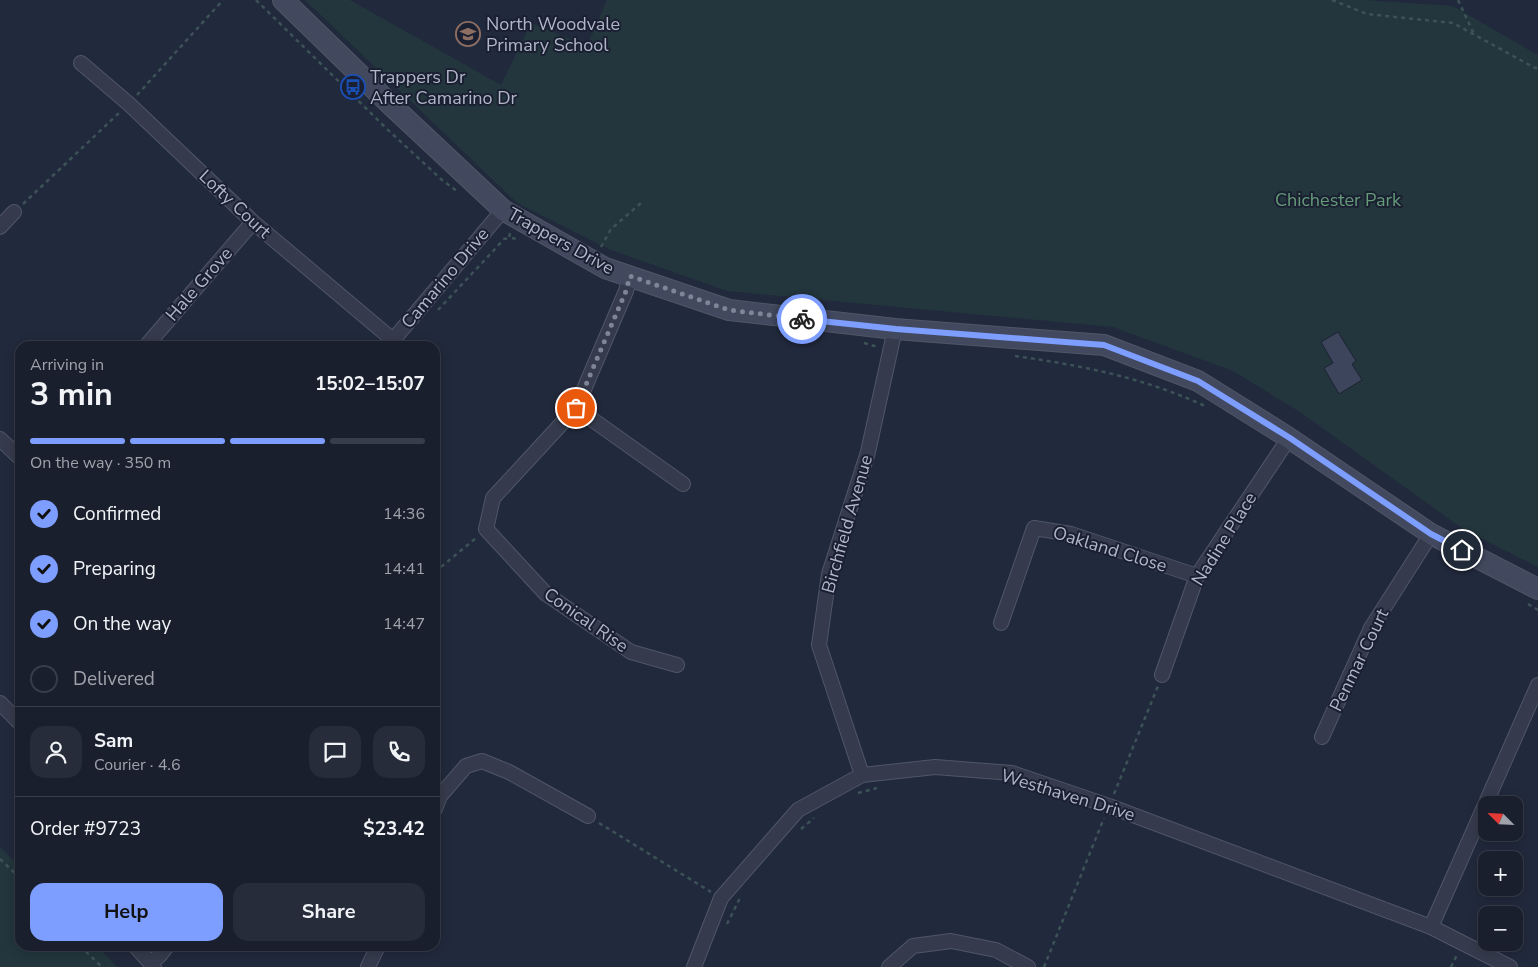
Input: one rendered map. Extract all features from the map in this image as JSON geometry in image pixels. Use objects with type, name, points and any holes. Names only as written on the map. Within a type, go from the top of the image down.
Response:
[{"type":"main road","name":"Trappers Drive","points":[[283,0],[503,210],[605,268],[729,310],[896,329],[1104,345],[1198,381],[1290,438],[1431,534],[1538,589]]},
{"type":"street","name":"Lofty Court","points":[[81,63],[129,104],[253,222],[388,341]]},
{"type":"street","name":"Camarino Drive","points":[[392,341],[503,210]]},
{"type":"street","points":[[0,226],[14,212]]},
{"type":"street","name":"Hale Grove","points":[[150,341],[253,222]]},
{"type":"street","points":[[486,529],[493,498],[576,408],[626,291],[630,276]]},
{"type":"street","name":"Birchfield Avenue","points":[[862,774],[818,645],[829,574],[868,452],[896,329]]},
{"type":"street","points":[[576,408],[682,484]]},
{"type":"street","name":"Nadine Place","points":[[1162,675],[1197,576],[1290,438]]},
{"type":"street","points":[[0,439],[15,453]]},
{"type":"street","name":"Oakland Close","points":[[1000,623],[1034,528],[1072,534],[1197,576]]},
{"type":"street","name":"Conical Rise","points":[[486,529],[546,594],[632,652],[677,664]]},
{"type":"street","name":"Penmar Court","points":[[1322,737],[1371,628],[1431,534]]},
{"type":"street","points":[[1432,927],[1538,685]]},
{"type":"street","points":[[0,703],[15,718]]},
{"type":"street","points":[[440,796],[466,766],[482,761],[509,772],[588,816]]},
{"type":"street","name":"Westhaven Drive","points":[[694,967],[721,898],[798,810],[862,774],[935,767],[1012,773],[1107,812],[1432,927],[1510,967]]},
{"type":"street","points":[[889,967],[914,946],[951,941],[996,950],[1028,967]]},
{"type":"street","points":[[139,951],[152,965],[163,951]]},
{"type":"street","points":[[368,967],[376,951]]},
{"type":"path","points":[[1332,0],[1367,14],[1453,23],[1534,68],[1538,68]]},
{"type":"path","points":[[1458,0],[1475,35]]},
{"type":"path","points":[[600,249],[611,229],[641,203]]},
{"type":"path","points":[[434,314],[504,239],[508,238]]},
{"type":"path","points":[[440,568],[486,529]]},
{"type":"path","points":[[1044,967],[1162,675]]},
{"type":"path","points":[[858,793],[883,787]]},
{"type":"path","points":[[1107,812],[1112,822]]},
{"type":"path","points":[[588,816],[721,898]]},
{"type":"path","points":[[795,834],[817,816]]},
{"type":"path","points":[[0,859],[15,873]]},
{"type":"path","points":[[726,926],[744,892]]},
{"type":"path","points":[[85,951],[102,967]]},
{"type":"path","points":[[1458,952],[1465,955]]},
{"type":"green space","name":"Chichester Park","points":[[305,0],[350,0],[501,85],[531,23],[587,46],[607,0],[1364,0],[1453,6],[1538,54],[1538,567],[1463,529],[1300,412],[1233,371],[1113,327],[727,291],[611,250],[517,203]]},
{"type":"green space","points":[[0,847],[15,862],[15,951],[102,951],[117,967],[0,967]]},
{"type":"building","points":[[1338,332],[1356,361],[1352,364],[1362,380],[1339,394],[1324,368],[1333,363],[1321,342]]},
{"type":"way so far","points":[[576,408],[626,291],[630,276],[729,310],[802,319]]},
{"type":"place","name":"North Woodvale Primary School","points":[[468,34]]},
{"type":"place","name":"Trappers Dr After Camarino Dr","points":[[353,87]]},
{"type":"route","points":[[802,319],[896,329],[1104,345],[1198,381],[1290,438],[1431,534],[1462,550]]}]
